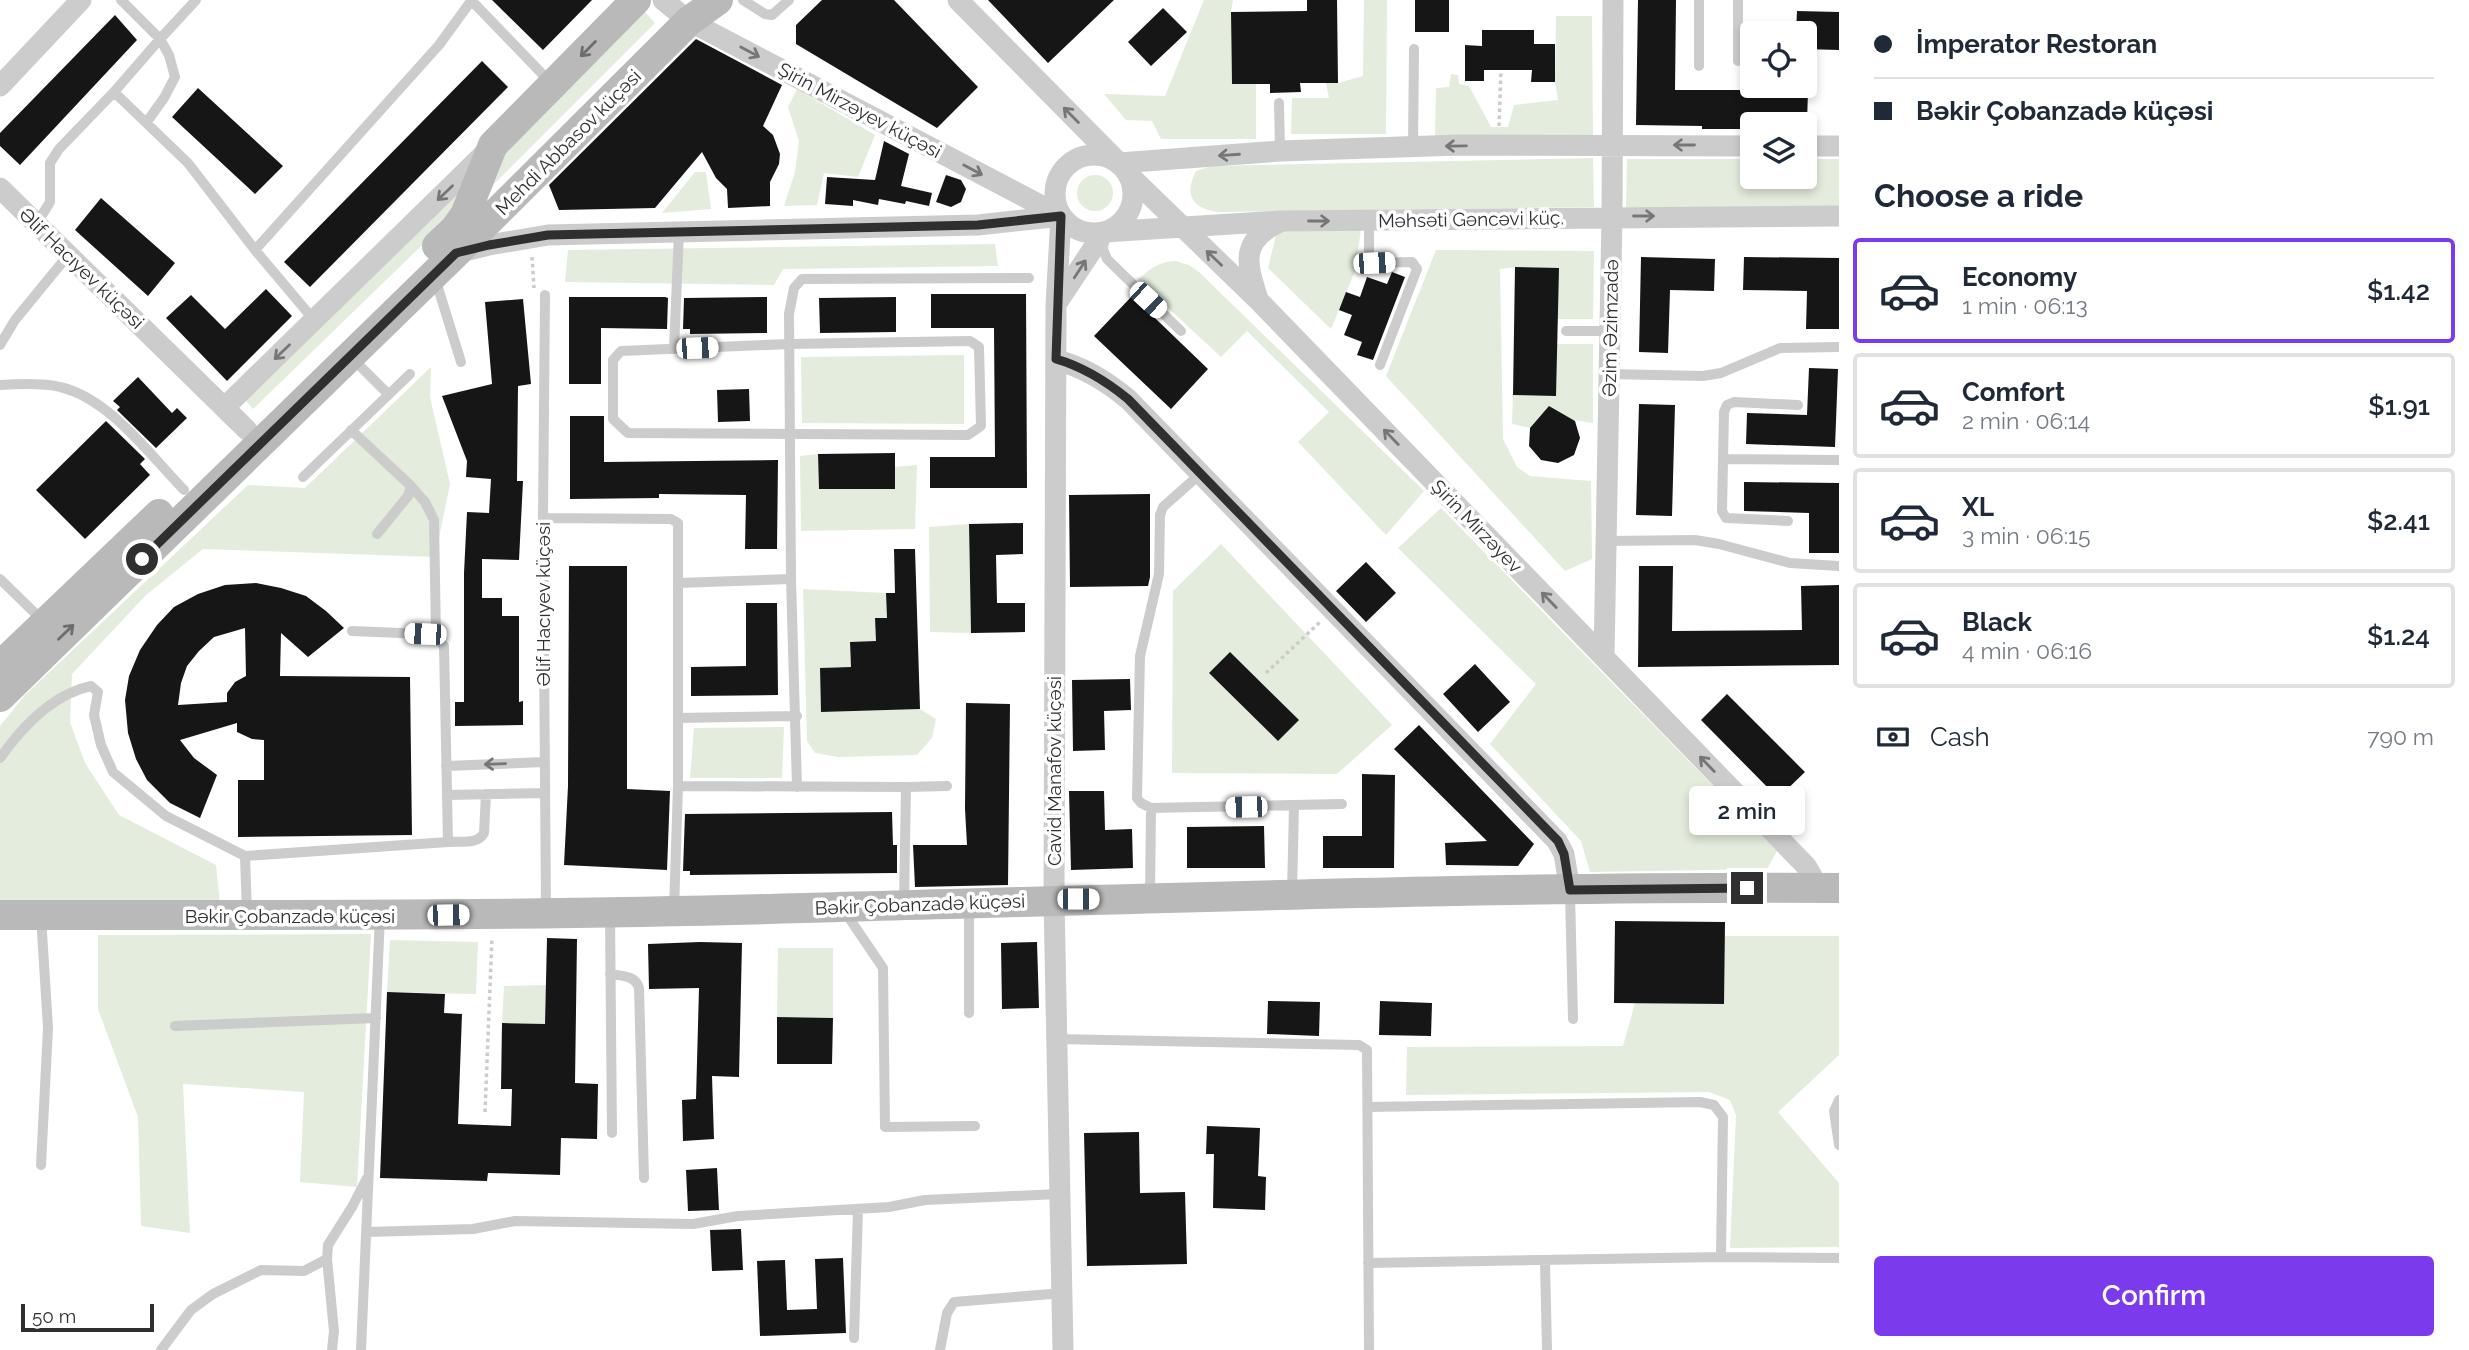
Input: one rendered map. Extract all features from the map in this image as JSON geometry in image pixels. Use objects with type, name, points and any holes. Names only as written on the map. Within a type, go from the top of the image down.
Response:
[{"type":"street","points":[[0,86],[81,0]]},
{"type":"street","name":"Mehdi Abbasov küçəsi","points":[[225,407],[493,145],[636,0]]},
{"type":"street","name":"Şirin Mirzəyev küçəsi","points":[[663,0],[689,21],[1061,216]]},
{"type":"street","name":"Mehdi Abbasov küçəsi","points":[[14,668],[351,356],[689,21],[718,0]]},
{"type":"street","points":[[958,0],[1123,168],[1132,184],[1131,209],[1115,228],[1092,234],[1069,225],[1061,216],[1054,192],[1063,169],[1084,156],[1108,157],[1123,168],[1280,151],[1499,145],[1740,146]]},
{"type":"street","name":"Əzim Əzimzadə","points":[[1604,657],[1613,0]]},
{"type":"street","name":"Mehdi Abbasov küçəsi","points":[[0,697],[14,668],[45,623],[455,229],[465,215],[493,145]]},
{"type":"street","points":[[1817,146],[1839,146]]},
{"type":"street","name":"Şirin Mirzəyev","points":[[1123,168],[1259,301],[1806,866],[1812,876],[1827,888]]},
{"type":"street","name":"Əlif Hacıyev küçəsi","points":[[0,188],[247,430]]},
{"type":"street","points":[[456,253],[548,235],[978,225],[1061,216]]},
{"type":"street","name":"Cavid Manafov küçəsi","points":[[1061,216],[1056,305],[1054,900],[1063,1350]]},
{"type":"street","name":"Məhsəti Gəncəvi küç.","points":[[1104,232],[1280,221],[1839,216]]},
{"type":"street","points":[[1259,301],[1249,273],[1248,257],[1258,234],[1280,221]]},
{"type":"street","points":[[1056,305],[1104,232]]},
{"type":"street","points":[[1056,359],[1108,383],[1128,399],[1199,475],[1558,841],[1564,854],[1570,890]]},
{"type":"street","points":[[0,705],[14,668]]},
{"type":"street","name":"Bəkir Çobanzadə küçəsi","points":[[0,915],[380,916],[1150,898],[1827,888]]},
{"type":"lane","points":[[121,0],[160,39],[169,55],[175,77],[146,123]]},
{"type":"lane","points":[[37,223],[50,202],[50,163],[59,149],[196,0]]},
{"type":"lane","points":[[743,0],[765,15],[772,15],[789,0]]},
{"type":"lane","points":[[1699,0],[1699,66]]},
{"type":"lane","points":[[1738,0],[1738,61]]},
{"type":"lane","points":[[255,250],[439,45],[471,1],[553,85]]},
{"type":"lane","points":[[1413,147],[1414,49]]},
{"type":"lane","points":[[114,92],[188,163],[255,250],[314,320]]},
{"type":"lane","points":[[1279,103],[1280,151]]},
{"type":"lane","points":[[1368,221],[1369,258],[1374,263],[1412,262],[1417,270],[1380,365]]},
{"type":"lane","points":[[674,349],[679,232]]},
{"type":"lane","points":[[1104,232],[1103,249],[1107,260],[1181,331]]},
{"type":"lane","points":[[0,345],[15,320],[69,254]]},
{"type":"lane","points":[[434,275],[461,362]]},
{"type":"lane","points":[[797,787],[789,435],[789,313],[794,288],[802,279],[1029,278]]},
{"type":"lane","name":"Əlif Hacıyev küçəsi","points":[[545,295],[542,518],[546,912]]},
{"type":"lane","points":[[1566,331],[1610,331]]},
{"type":"lane","points":[[970,341],[979,347],[981,426],[968,435],[628,433],[613,419],[613,360],[621,351],[789,344],[970,341]]},
{"type":"lane","points":[[1609,374],[1703,376],[1721,373],[1780,348],[1839,347]]},
{"type":"lane","points":[[351,356],[388,394]]},
{"type":"lane","points":[[303,477],[410,374]]},
{"type":"lane","points":[[0,385],[57,386],[74,391],[111,415],[184,490]]},
{"type":"lane","points":[[1788,521],[1726,518],[1721,511],[1724,412],[1727,405],[1734,402],[1798,405]]},
{"type":"lane","points":[[351,430],[411,486],[425,502],[434,520],[436,637]]},
{"type":"lane","points":[[1723,459],[1839,460]]},
{"type":"lane","points":[[1199,475],[1163,507],[1160,515],[1159,574],[1140,656],[1137,798],[1151,808],[1342,804]]},
{"type":"lane","points":[[377,534],[408,496],[411,486]]},
{"type":"lane","points":[[542,518],[671,519],[678,523],[678,786],[674,910]]},
{"type":"lane","points":[[1606,541],[1695,540],[1790,564],[1839,566]]},
{"type":"lane","points":[[0,579],[45,623]]},
{"type":"lane","points":[[678,583],[791,579]]},
{"type":"lane","points":[[352,631],[425,634],[436,637],[444,646],[448,842]]},
{"type":"lane","points":[[0,758],[41,711],[76,690],[91,686],[98,692],[94,715],[101,744],[113,772],[166,816],[245,856],[477,841],[484,833],[486,794]]},
{"type":"lane","points":[[678,718],[797,716]]},
{"type":"lane","points":[[446,766],[544,762]]},
{"type":"lane","points":[[678,786],[947,786]]},
{"type":"lane","points":[[904,905],[906,787]]},
{"type":"lane","points":[[447,795],[544,793]]},
{"type":"lane","points":[[1292,896],[1294,806]]},
{"type":"lane","points":[[1150,898],[1151,808]]},
{"type":"lane","points":[[245,856],[247,916]]},
{"type":"lane","points":[[1570,890],[1573,1019]]},
{"type":"lane","points":[[969,1013],[970,903]]},
{"type":"lane","points":[[841,907],[883,968],[885,1127],[975,1126]]},
{"type":"lane","points":[[610,912],[612,1133]]},
{"type":"lane","points":[[41,915],[48,1028],[41,1165]]},
{"type":"lane","points":[[361,1350],[380,916]]},
{"type":"lane","points":[[610,974],[631,977],[637,981],[639,988],[645,1178]]},
{"type":"lane","points":[[175,1026],[376,1018]]},
{"type":"lane","points":[[1055,1039],[1360,1045],[1367,1050],[1369,1350]]},
{"type":"lane","points":[[1839,1100],[1834,1111],[1839,1145]]},
{"type":"lane","points":[[1368,1107],[1700,1102],[1714,1105],[1723,1116],[1721,1256]]},
{"type":"lane","points":[[332,1350],[334,1331],[328,1245],[370,1172]]},
{"type":"lane","points":[[367,1232],[473,1229],[515,1221],[693,1224],[738,1216],[888,1207],[925,1200],[1058,1194]]},
{"type":"lane","points":[[854,1338],[858,1209]]},
{"type":"lane","points":[[1368,1263],[1545,1262],[1721,1256],[1839,1258]]},
{"type":"lane","points":[[161,1350],[191,1310],[213,1294],[261,1270],[304,1270],[327,1259]]},
{"type":"lane","points":[[1545,1262],[1546,1350]]},
{"type":"lane","points":[[940,1350],[947,1313],[954,1302],[1063,1293]]},
{"type":"path","points":[[1499,145],[1501,70]]},
{"type":"path","points":[[1266,673],[1332,611]]},
{"type":"path","points":[[485,1112],[493,914]]},
{"type":"green space","points":[[1204,0],[1233,0],[1232,84],[1256,84],[1256,139],[1161,139],[1152,121],[1126,120],[1104,94],[1165,96]]},
{"type":"green space","points":[[1364,0],[1387,0],[1386,134],[1291,134],[1292,98],[1329,98],[1326,83],[1338,83],[1363,76]]},
{"type":"green space","points":[[644,11],[655,23],[494,184],[508,147]]},
{"type":"green space","points":[[1556,16],[1592,16],[1593,136],[1435,136],[1436,88],[1449,87],[1451,74],[1458,75],[1459,84],[1469,86],[1491,127],[1508,127],[1514,105],[1558,100],[1555,82]]},
{"type":"green space","points":[[797,89],[875,135],[858,177],[824,173],[817,205],[784,206],[795,172],[799,141],[788,107]]},
{"type":"green space","points":[[1593,158],[1594,207],[1217,212],[1196,204],[1191,193],[1192,179],[1196,171],[1212,166]]},
{"type":"green space","points":[[1627,159],[1740,159],[1740,189],[1817,189],[1817,159],[1839,159],[1839,208],[1626,210]]},
{"type":"green space","points":[[695,172],[706,172],[711,209],[662,213]]},
{"type":"green space","points":[[1095,175],[1108,180],[1113,193],[1108,206],[1095,211],[1082,206],[1077,193],[1082,180]]},
{"type":"green space","points":[[462,189],[448,220],[253,409],[246,401]]},
{"type":"green space","points":[[1361,229],[1355,271],[1331,329],[1268,268],[1277,231]]},
{"type":"green space","points":[[995,244],[998,266],[783,269],[774,285],[565,282],[568,250]]},
{"type":"green space","points":[[1436,250],[1594,251],[1593,319],[1557,319],[1515,267],[1500,269],[1503,439],[1517,467],[1530,476],[1591,481],[1592,559],[1565,571],[1386,376]]},
{"type":"green space","points":[[1176,261],[1199,272],[1424,491],[1386,535],[1298,442],[1329,412],[1247,331],[1221,357],[1138,280],[1155,266]]},
{"type":"green space","points":[[1557,344],[1593,344],[1593,423],[1542,415],[1530,428],[1512,424],[1513,395],[1556,396]]},
{"type":"green space","points":[[964,355],[964,424],[802,423],[801,357]]},
{"type":"green space","points":[[431,367],[430,397],[450,484],[435,557],[203,549],[146,595],[72,674],[70,722],[85,763],[119,815],[216,865],[220,904],[0,900],[0,726],[25,695],[248,485],[305,488]]},
{"type":"green space","points":[[818,454],[819,489],[895,489],[895,467],[917,465],[915,529],[801,531],[800,456]]},
{"type":"green space","points":[[1441,508],[1777,851],[1767,869],[1590,872],[1581,841],[1490,744],[1536,684],[1398,548]]},
{"type":"green space","points":[[969,524],[971,633],[930,632],[929,527]]},
{"type":"green space","points":[[1221,544],[1392,725],[1337,774],[1172,773],[1173,591]]},
{"type":"green space","points":[[803,589],[886,593],[887,618],[875,618],[876,641],[850,643],[851,667],[820,668],[821,712],[920,709],[936,719],[932,738],[917,755],[838,757],[815,753],[807,741]]},
{"type":"green space","points":[[784,727],[782,778],[690,778],[694,728]]},
{"type":"green space","points":[[371,934],[357,1187],[300,1182],[304,1092],[183,1084],[190,1233],[141,1226],[138,1117],[98,1009],[98,935]]},
{"type":"green space","points":[[1724,936],[1839,936],[1839,1055],[1778,1112],[1839,1183],[1839,1247],[1730,1248],[1736,1115],[1730,1100],[1709,1092],[1406,1095],[1407,1047],[1623,1046],[1635,1003],[1724,1004]]},
{"type":"green space","points":[[390,940],[478,942],[476,994],[387,992]]},
{"type":"green space","points":[[778,948],[833,948],[833,1018],[777,1017]]},
{"type":"green space","points":[[546,985],[545,1024],[502,1023],[504,986]]},
{"type":"building","points":[[492,0],[592,0],[543,50]]},
{"type":"building","points":[[822,0],[894,0],[978,87],[937,128],[796,44],[796,25]]},
{"type":"building","points":[[988,0],[1114,0],[1048,63]]},
{"type":"building","points":[[1307,0],[1337,0],[1338,83],[1300,83],[1301,92],[1270,93],[1270,84],[1232,84],[1231,12],[1307,11]]},
{"type":"building","points":[[1415,0],[1449,0],[1449,32],[1415,32]]},
{"type":"building","points":[[1638,0],[1676,0],[1675,90],[1740,90],[1740,98],[1808,98],[1807,112],[1740,112],[1740,129],[1636,125]]},
{"type":"building","points":[[1163,8],[1187,32],[1151,66],[1128,42]]},
{"type":"building","points":[[1797,11],[1839,12],[1839,50],[1817,49],[1817,21],[1797,21]]},
{"type":"building","points":[[115,15],[137,40],[20,165],[0,146],[0,133]]},
{"type":"building","points":[[1482,30],[1534,30],[1534,44],[1555,44],[1555,82],[1531,82],[1532,70],[1484,70],[1484,81],[1465,81],[1465,45],[1482,46]]},
{"type":"building","points":[[696,39],[782,85],[763,126],[773,135],[780,154],[779,164],[770,182],[770,206],[728,208],[727,189],[716,178],[702,152],[655,208],[559,210],[549,185]]},
{"type":"building","points":[[482,61],[508,87],[310,287],[284,262]]},
{"type":"building","points":[[198,88],[283,166],[255,194],[172,117]]},
{"type":"building","points":[[884,141],[909,154],[901,186],[932,193],[929,206],[879,199],[878,205],[853,200],[853,206],[825,204],[827,177],[875,180]]},
{"type":"building","points":[[946,175],[961,180],[966,189],[961,202],[951,207],[936,202]]},
{"type":"building","points":[[101,198],[175,263],[148,296],[75,230]]},
{"type":"building","points":[[1641,257],[1715,259],[1714,291],[1670,290],[1668,353],[1639,352]]},
{"type":"building","points":[[1744,257],[1839,258],[1839,329],[1806,329],[1807,291],[1743,290]]},
{"type":"building","points":[[1515,267],[1559,268],[1556,396],[1513,395]]},
{"type":"building","points":[[1392,272],[1405,277],[1373,360],[1357,355],[1362,342],[1344,335],[1352,315],[1339,310],[1346,292],[1360,297],[1367,277],[1387,284]]},
{"type":"building","points":[[266,289],[292,316],[227,381],[166,318],[191,295],[225,329]]},
{"type":"building","points":[[931,294],[1026,294],[1027,488],[930,488],[930,457],[995,457],[994,328],[931,328]]},
{"type":"building","points":[[1132,296],[1208,369],[1171,409],[1094,336]]},
{"type":"building","points":[[569,297],[665,297],[668,298],[667,329],[601,328],[601,384],[569,384]]},
{"type":"building","points":[[767,297],[767,333],[690,334],[690,329],[683,329],[684,298]]},
{"type":"building","points":[[896,297],[896,332],[820,333],[819,298]]},
{"type":"building","points":[[523,299],[531,384],[518,386],[517,481],[523,481],[519,560],[482,559],[482,598],[502,598],[502,616],[519,616],[519,702],[523,701],[523,725],[455,726],[455,702],[464,702],[467,512],[489,513],[491,479],[466,477],[467,461],[442,396],[492,384],[485,302]]},
{"type":"building","points":[[1809,368],[1838,369],[1835,447],[1746,444],[1747,413],[1807,415]]},
{"type":"building","points":[[138,377],[172,413],[177,408],[187,418],[156,448],[117,410],[120,407],[113,401]]},
{"type":"building","points":[[749,389],[750,421],[718,422],[717,390]]},
{"type":"building","points":[[1639,404],[1675,405],[1672,516],[1636,515]]},
{"type":"building","points":[[1549,406],[1575,421],[1580,438],[1574,455],[1558,463],[1541,460],[1529,446],[1530,428]]},
{"type":"building","points":[[570,416],[604,416],[604,462],[778,460],[777,549],[745,549],[746,495],[659,494],[659,498],[570,499]]},
{"type":"building","points":[[106,421],[145,459],[140,464],[150,475],[85,539],[36,490]]},
{"type":"building","points":[[895,453],[895,489],[819,489],[818,454]]},
{"type":"building","points":[[1744,482],[1839,483],[1839,553],[1809,553],[1809,513],[1744,511]]},
{"type":"building","points":[[1150,494],[1148,586],[1070,587],[1069,495]]},
{"type":"building","points":[[1023,523],[1023,554],[996,555],[997,603],[1025,603],[1025,632],[971,633],[969,524]]},
{"type":"building","points":[[894,549],[915,549],[920,709],[821,712],[820,668],[851,667],[850,642],[876,641],[875,618],[887,618],[886,593],[895,593]]},
{"type":"building","points":[[1366,562],[1396,593],[1366,622],[1336,591]]},
{"type":"building","points":[[569,566],[627,566],[627,789],[670,791],[667,870],[564,865],[568,786]]},
{"type":"building","points":[[1639,566],[1673,566],[1672,631],[1802,630],[1801,586],[1839,585],[1839,665],[1638,667]]},
{"type":"building","points":[[256,583],[306,596],[344,628],[308,657],[281,633],[280,676],[410,677],[412,835],[238,837],[238,780],[264,780],[264,740],[252,739],[237,732],[237,723],[180,740],[194,758],[217,775],[200,818],[170,803],[147,780],[136,759],[128,733],[125,700],[129,676],[140,650],[157,625],[174,607],[198,594],[225,585]],"holes":[[[245,628],[246,676],[235,682],[227,693],[227,702],[178,705],[187,666],[214,637]]]},
{"type":"building","points":[[746,603],[777,603],[778,695],[691,696],[691,667],[746,666]]},
{"type":"building","points":[[1230,652],[1299,720],[1278,741],[1209,673]]},
{"type":"building","points":[[1475,664],[1510,702],[1478,732],[1443,694]]},
{"type":"building","points":[[1130,679],[1131,710],[1104,711],[1105,750],[1073,751],[1072,680]]},
{"type":"building","points":[[1727,694],[1805,772],[1778,798],[1701,720]]},
{"type":"building","points":[[966,703],[1010,704],[1008,885],[915,887],[913,845],[967,845]]},
{"type":"building","points":[[1419,725],[1534,844],[1518,866],[1446,865],[1445,843],[1487,841],[1394,749]]},
{"type":"building","points":[[1362,774],[1395,775],[1394,868],[1323,868],[1323,836],[1362,836]]},
{"type":"building","points":[[1069,791],[1104,791],[1105,830],[1132,829],[1133,868],[1071,870]]},
{"type":"building","points":[[892,812],[893,845],[897,845],[897,873],[690,875],[690,871],[683,871],[685,814]]},
{"type":"building","points":[[1264,826],[1265,868],[1187,868],[1187,827]]},
{"type":"building","points":[[1615,921],[1725,922],[1724,1004],[1614,1003]]},
{"type":"building","points":[[547,938],[577,939],[575,1083],[598,1084],[597,1139],[561,1138],[560,1175],[488,1173],[487,1181],[380,1178],[387,992],[445,994],[444,1013],[462,1014],[458,1124],[511,1126],[512,1089],[501,1089],[502,1023],[545,1024]]},
{"type":"building","points":[[1037,942],[1039,1008],[1002,1009],[1001,943]]},
{"type":"building","points":[[742,943],[739,1077],[712,1076],[714,1139],[683,1141],[682,1100],[696,1099],[699,988],[649,989],[648,944]]},
{"type":"building","points":[[1268,1001],[1320,1002],[1319,1036],[1267,1034]]},
{"type":"building","points":[[1380,1001],[1432,1003],[1431,1036],[1379,1035]]},
{"type":"building","points":[[777,1017],[833,1018],[832,1064],[777,1064]]},
{"type":"building","points":[[1207,1126],[1260,1128],[1258,1176],[1266,1177],[1265,1210],[1213,1208],[1214,1154],[1206,1154]]},
{"type":"building","points":[[1139,1132],[1140,1193],[1185,1192],[1187,1264],[1087,1266],[1084,1133]]},
{"type":"building","points":[[717,1168],[719,1210],[688,1211],[686,1170]]},
{"type":"building","points":[[741,1229],[743,1270],[712,1271],[710,1230]]},
{"type":"building","points":[[843,1258],[846,1333],[760,1336],[757,1261],[785,1260],[787,1310],[817,1309],[815,1259]]},
{"type":"route","points":[[142,559],[456,253],[548,235],[978,225],[1061,216],[1056,359],[1108,383],[1128,399],[1199,475],[1558,841],[1564,854],[1570,890],[1747,888]]}]
